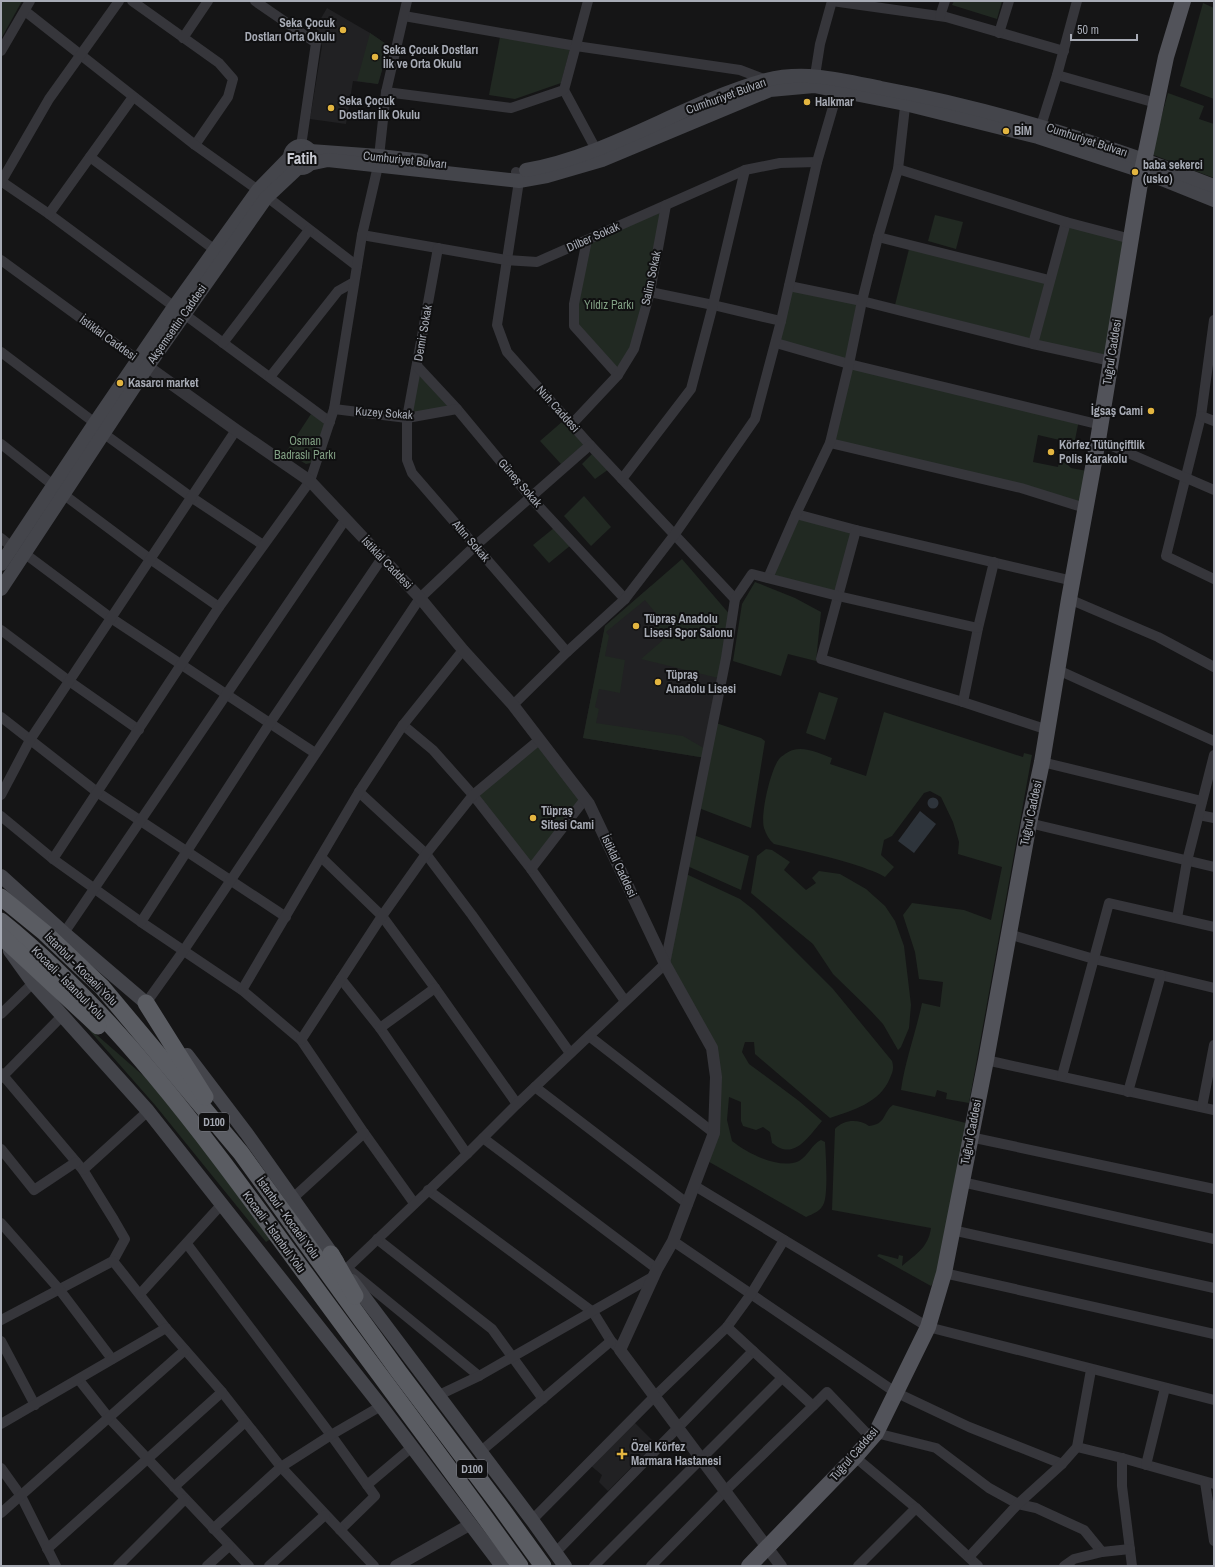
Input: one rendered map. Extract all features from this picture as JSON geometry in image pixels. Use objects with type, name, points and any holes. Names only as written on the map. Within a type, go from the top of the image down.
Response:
[{"type":"highway","name":"İstanbul - Kocaeli Yolu","points":[[1,897],[46,933],[102,988],[241,1153],[399,1372],[543,1566]]},
{"type":"highway","name":"Kocaeli - İstanbul Yolu","points":[[1,921],[33,947],[89,1001],[164,1087],[231,1172],[385,1384],[520,1566]]},
{"type":"highway","points":[[1,937],[164,1087]]},
{"type":"highway","points":[[146,1003],[241,1153]]},
{"type":"highway","points":[[331,1254],[399,1372]]},
{"type":"main road","name":"Tuğrul Caddesi","points":[[748,1566],[873,1436],[928,1327],[944,1272],[986,1060],[1008,934],[1048,730],[1085,508],[1100,432],[1143,165],[1166,57],[1183,1]]},
{"type":"main road","name":"Cumhuriyet Bulvarı","points":[[302,157],[379,161],[518,176],[540,168],[599,155],[704,102],[768,85],[814,81],[906,98],[1040,132],[1143,165]]},
{"type":"main road","name":"Cumhuriyet Bulvarı","points":[[814,81],[838,90],[906,98]]},
{"type":"main road","name":"Akşemsettin Caddesi","points":[[179,310],[215,250],[262,194],[302,157]]},
{"type":"main road","points":[[1143,165],[1214,186]]},
{"type":"main road","points":[[1143,165],[1214,200]]},
{"type":"main road","name":"Akşemsettin Caddesi","points":[[1,589],[18,550],[179,310],[262,194]]},
{"type":"main road","name":"Akşemsettin Caddesi","points":[[1,564],[18,550]]},
{"type":"main road","points":[[1,876],[64,933],[146,1003],[247,1134],[331,1254],[346,1269],[437,1396],[532,1520],[565,1566]]},
{"type":"main road","points":[[1,937],[33,983],[148,1111],[381,1406],[502,1566]]},
{"type":"street","points":[[1,51],[30,1]]},
{"type":"street","points":[[119,1],[49,99],[1,181],[49,214],[330,422]]},
{"type":"street","points":[[132,1],[219,63],[232,79],[228,97],[195,145]]},
{"type":"street","points":[[183,38],[208,1]]},
{"type":"street","points":[[254,1],[316,43],[302,157]]},
{"type":"street","points":[[53,859],[219,607],[310,481],[334,409],[362,235],[379,161],[386,92],[407,1]]},
{"type":"street","points":[[588,1],[564,90],[599,155]]},
{"type":"street","points":[[814,81],[820,44],[832,1],[894,5],[1000,32],[1064,51]]},
{"type":"street","points":[[940,16],[945,1]]},
{"type":"street","points":[[1000,32],[1009,1]]},
{"type":"street","points":[[1040,132],[1077,1]]},
{"type":"street","points":[[1161,80],[1158,75],[1158,68],[1176,1]]},
{"type":"street","points":[[25,11],[80,56],[195,145],[357,266]]},
{"type":"street","points":[[404,16],[576,46],[740,70],[768,85]]},
{"type":"street","points":[[1057,75],[1156,103]]},
{"type":"street","points":[[386,92],[511,108],[564,90]]},
{"type":"street","points":[[513,705],[567,652],[625,599],[675,534],[755,419],[776,343],[817,162],[838,90]]},
{"type":"street","points":[[49,214],[133,97]]},
{"type":"street","points":[[768,578],[796,514],[830,443],[862,301],[878,237],[898,169],[906,98]]},
{"type":"street","points":[[90,157],[215,250]]},
{"type":"street","name":"Dilber Sokak","points":[[362,235],[506,260],[537,262],[745,170],[780,163],[817,162]]},
{"type":"street","points":[[898,169],[1066,222],[1130,239]]},
{"type":"street","points":[[622,479],[691,389],[713,305],[745,170]]},
{"type":"street","name":"Nuh Caddesi","points":[[518,176],[497,325],[507,352],[590,445],[735,599]]},
{"type":"street","name":"Salim Sokak","points":[[572,424],[618,375],[634,349],[650,292],[666,205]]},
{"type":"street","points":[[1033,344],[1049,280],[1066,222]]},
{"type":"street","points":[[223,343],[309,230]]},
{"type":"street","points":[[878,237],[1049,280]]},
{"type":"street","points":[[587,240],[574,304],[574,326],[618,375]]},
{"type":"street","name":"Demir Sokak","points":[[408,418],[438,248]]},
{"type":"street","name":"İstiklal Caddesi","points":[[1,260],[236,430],[310,481],[345,520],[420,598],[463,650],[513,705],[589,804],[665,964],[712,1048],[716,1077],[714,1133],[673,1241],[656,1273],[620,1350]]},
{"type":"street","points":[[270,377],[338,291],[354,282]]},
{"type":"street","points":[[788,286],[862,301],[1111,362]]},
{"type":"street","points":[[650,292],[781,321]]},
{"type":"street","points":[[1214,320],[1212,346],[1201,416],[1166,556],[1214,579]]},
{"type":"street","points":[[776,343],[1100,432],[1214,490]]},
{"type":"street","points":[[1,352],[191,497],[263,546]]},
{"type":"street","name":"Güneş Sokak","points":[[417,366],[457,409],[531,498],[625,599]]},
{"type":"street","name":"Kuzey Sokak","points":[[334,409],[408,418],[457,409]]},
{"type":"street","points":[[1201,416],[1214,421]]},
{"type":"street","name":"Altın Sokak","points":[[408,418],[407,460],[412,473],[567,652]]},
{"type":"street","points":[[1,795],[30,740],[236,430]]},
{"type":"street","points":[[830,443],[1021,488],[1085,508]]},
{"type":"street","points":[[1,444],[58,490],[150,559],[219,607]]},
{"type":"street","points":[[146,1003],[184,950],[420,598],[475,546],[590,445]]},
{"type":"street","points":[[796,514],[856,530],[1073,581]]},
{"type":"street","points":[[64,933],[345,520]]},
{"type":"street","points":[[856,530],[821,659],[963,702],[1048,730]]},
{"type":"street","points":[[1,538],[112,618],[315,753]]},
{"type":"street","points":[[141,922],[270,723],[382,558]]},
{"type":"street","points":[[963,702],[978,628],[994,562]]},
{"type":"street","points":[[479,1376],[346,1269],[467,1154],[516,1104],[665,964],[726,658],[735,599],[752,574],[838,596],[978,628]]},
{"type":"street","points":[[1070,599],[1158,637],[1214,667]]},
{"type":"street","points":[[1,630],[69,681],[139,730]]},
{"type":"street","points":[[242,990],[359,792],[403,726],[463,650]]},
{"type":"street","points":[[1058,670],[1214,741]]},
{"type":"street","points":[[1,717],[97,792],[286,917]]},
{"type":"street","points":[[403,726],[433,750],[473,795],[531,869],[625,1001]]},
{"type":"street","points":[[301,1040],[382,916],[426,854],[473,795],[539,740]]},
{"type":"street","points":[[1178,918],[1187,861],[1214,755]]},
{"type":"street","points":[[1042,762],[1202,801]]},
{"type":"street","points":[[359,792],[426,854],[472,915],[570,1054]]},
{"type":"street","points":[[531,869],[585,799]]},
{"type":"street","points":[[1199,815],[1214,818]]},
{"type":"street","points":[[1,816],[53,859],[141,922],[242,990],[301,1040],[364,1133],[414,1203]]},
{"type":"street","points":[[1029,823],[1214,867]]},
{"type":"street","points":[[321,857],[382,916],[435,988],[516,1104]]},
{"type":"street","points":[[1062,1076],[1109,903],[1214,927]]},
{"type":"street","points":[[1008,934],[1094,960],[1214,988]]},
{"type":"street","points":[[1128,1092],[1161,975]]},
{"type":"street","points":[[341,979],[380,1028],[467,1154]]},
{"type":"street","points":[[1,1014],[33,983]]},
{"type":"street","points":[[380,1028],[435,988]]},
{"type":"street","points":[[1,1320],[113,1261],[125,1239],[79,1166],[2,1075],[63,1016]]},
{"type":"street","points":[[589,1036],[714,1133]]},
{"type":"street","points":[[1202,1107],[1214,1045]]},
{"type":"street","points":[[986,1060],[1214,1110]]},
{"type":"street","points":[[534,1087],[688,1204]]},
{"type":"street","points":[[1,1149],[34,1190],[79,1166],[148,1111]]},
{"type":"street","points":[[293,1198],[364,1133]]},
{"type":"street","points":[[970,1137],[1214,1189]]},
{"type":"street","points":[[437,1396],[479,1376],[513,1357],[592,1312],[656,1273],[483,1138]]},
{"type":"street","points":[[962,1182],[1214,1239]]},
{"type":"street","points":[[695,1186],[928,1327],[1091,1370],[1214,1400]]},
{"type":"street","points":[[428,1190],[592,1312],[611,1341],[620,1350],[781,1566]]},
{"type":"street","points":[[140,1294],[221,1205]]},
{"type":"street","points":[[1,1223],[59,1289],[112,1359]]},
{"type":"street","points":[[952,1230],[1214,1288]]},
{"type":"street","points":[[377,1239],[492,1329],[543,1399]]},
{"type":"street","points":[[532,1520],[654,1397],[727,1327],[751,1294],[784,1240]]},
{"type":"street","points":[[673,1241],[896,1392],[969,1427],[1062,1464]]},
{"type":"street","points":[[187,1244],[331,1435],[375,1496],[340,1530]]},
{"type":"street","points":[[113,1261],[166,1328],[222,1392],[280,1466],[374,1566]]},
{"type":"street","points":[[944,1272],[1214,1334]]},
{"type":"street","points":[[727,1327],[813,1406]]},
{"type":"street","points":[[1,1424],[166,1328]]},
{"type":"street","points":[[1,1341],[35,1405]]},
{"type":"street","points":[[480,1452],[611,1341]]},
{"type":"street","points":[[1,1513],[185,1350]]},
{"type":"street","points":[[556,1553],[754,1351]]},
{"type":"street","points":[[969,1557],[1018,1504],[1062,1464],[1077,1447],[1091,1370]]},
{"type":"street","points":[[594,1566],[782,1378]]},
{"type":"street","points":[[79,1380],[109,1418],[249,1566]]},
{"type":"street","points":[[1146,1465],[1166,1388]]},
{"type":"street","points":[[47,1549],[222,1392]]},
{"type":"street","points":[[651,1566],[725,1491],[827,1392],[873,1436],[936,1448],[989,1488],[1018,1504],[1036,1508],[1084,1530],[1102,1552]]},
{"type":"street","points":[[213,1529],[280,1466],[381,1406]]},
{"type":"street","points":[[174,1487],[245,1422]]},
{"type":"street","points":[[367,1485],[412,1447]]},
{"type":"street","points":[[1077,1447],[1210,1483],[1214,1541]]},
{"type":"street","points":[[854,1457],[916,1508],[978,1566]]},
{"type":"street","points":[[1122,1458],[1122,1486],[1132,1566]]},
{"type":"street","points":[[1,1468],[21,1496],[56,1566]]},
{"type":"street","points":[[118,1566],[185,1499]]},
{"type":"street","points":[[862,1564],[916,1508]]},
{"type":"street","points":[[270,1566],[325,1515]]},
{"type":"street","points":[[396,1566],[471,1524]]},
{"type":"street","points":[[207,1566],[229,1546]]},
{"type":"street","points":[[1064,1566],[1074,1559],[1102,1552],[1130,1549]]},
{"type":"shaded area","name":"Seka Çocuk Dostları İlk ve Orta Okulu","points":[[327,8],[389,46],[378,84],[353,81],[346,124],[310,119],[322,46],[316,27]]},
{"type":"shaded area","name":"Tüpraş Anadolu Lisesi","points":[[651,586],[732,617],[706,758],[583,738],[605,626]]},
{"type":"shaded area","points":[[933,797],[937,799],[939,803],[937,807],[933,809],[929,807],[927,803],[929,799]]},
{"type":"shaded area","points":[[920,811],[936,824],[914,853],[898,841]]},
{"type":"shaded area","name":"Özel Körfez Marmara Hastanesi","points":[[633,1421],[655,1443],[608,1491],[599,1482],[602,1475],[590,1465]]},
{"type":"green space","points":[[1,1],[22,1],[1,39]]},
{"type":"green space","points":[[954,1],[1002,1],[997,19],[952,5]]},
{"type":"green space","points":[[1203,3],[1214,8],[1214,99],[1180,86]]},
{"type":"green space","name":"Seka Çocuk Dostları İlk ve Orta Okulu","points":[[370,33],[389,46],[378,84],[357,81]]},
{"type":"green space","points":[[500,37],[570,49],[561,83],[515,99],[489,95]]},
{"type":"green space","points":[[1168,93],[1204,106],[1199,119],[1214,124],[1214,178],[1151,154]]},
{"type":"green space","name":"Yıldız Parkı","points":[[666,205],[634,349],[618,375],[574,326],[587,240]]},
{"type":"green space","points":[[935,215],[963,222],[956,249],[928,241]]},
{"type":"green space","points":[[1066,222],[1131,239],[1111,361],[894,309],[910,245],[1049,279]]},
{"type":"green space","points":[[789,286],[862,301],[849,363],[1079,420],[1075,440],[1064,441],[1038,435],[1033,462],[1058,467],[1059,461],[1066,463],[1071,468],[1087,471],[1079,507],[830,443],[849,364],[776,343]]},
{"type":"green space","points":[[417,366],[457,409],[407,418]]},
{"type":"green space","name":"Osman Badraslı Parkı","points":[[311,414],[327,424],[315,462],[306,464],[286,452]]},
{"type":"green space","points":[[563,421],[584,444],[561,464],[540,441]]},
{"type":"green space","points":[[593,453],[609,469],[595,479],[582,464]]},
{"type":"green space","points":[[584,496],[611,527],[591,546],[564,516]]},
{"type":"green space","points":[[796,514],[856,530],[838,596],[768,578]]},
{"type":"green space","points":[[554,528],[571,545],[549,563],[533,545]]},
{"type":"green space","points":[[682,559],[732,617],[722,679],[641,659],[663,640],[653,629],[662,621],[645,600],[606,632],[609,636],[605,656],[625,660],[620,693],[599,689],[595,707],[599,709],[596,723],[683,736],[707,750],[713,722],[761,738],[765,741],[751,828],[696,807],[706,758],[583,738],[605,626]]},
{"type":"green space","points":[[755,582],[795,598],[821,612],[816,661],[788,654],[781,676],[733,661],[742,604]]},
{"type":"green space","points":[[819,692],[838,698],[825,740],[806,733]]},
{"type":"green space","points":[[884,712],[1023,757],[1024,753],[1032,755],[969,1103],[946,1099],[947,1093],[937,1090],[935,1097],[901,1090],[905,1068],[922,1003],[940,1007],[943,982],[919,979],[915,952],[903,915],[912,903],[964,910],[991,920],[1002,867],[958,854],[959,842],[953,822],[941,797],[930,791],[924,793],[892,836],[884,840],[881,855],[894,867],[885,877],[851,863],[774,844],[768,837],[764,828],[763,822],[767,792],[773,771],[780,758],[793,750],[808,750],[832,758],[830,764],[866,776]]},
{"type":"green space","points":[[539,740],[585,799],[531,869],[473,795]]},
{"type":"green space","points":[[691,834],[749,856],[741,890],[685,865]]},
{"type":"green space","points":[[766,849],[772,850],[790,862],[784,870],[806,890],[816,883],[812,878],[819,871],[840,874],[866,889],[885,906],[895,921],[904,946],[911,1005],[909,1028],[901,1047],[898,1050],[883,1024],[833,974],[813,944],[751,893],[757,856]]},
{"type":"green space","points":[[684,873],[740,899],[754,910],[833,989],[892,1061],[892,1073],[880,1094],[865,1104],[830,1118],[755,1054],[754,1042],[745,1042],[742,1052],[749,1064],[799,1101],[822,1121],[804,1142],[793,1149],[787,1150],[772,1143],[770,1132],[763,1127],[756,1130],[743,1126],[741,1121],[741,1102],[729,1097],[727,1120],[732,1141],[755,1155],[773,1162],[791,1163],[802,1159],[815,1144],[821,1140],[825,1142],[826,1183],[824,1203],[819,1210],[806,1217],[704,1159],[714,1133],[712,1048],[665,964]]},
{"type":"green space","points":[[82,1022],[162,1092],[275,1236],[266,1242],[155,1105]]},
{"type":"green space","points":[[893,1105],[966,1123],[939,1272],[931,1286],[877,1256],[879,1254],[898,1259],[899,1255],[903,1256],[902,1266],[921,1250],[927,1241],[931,1228],[832,1210],[835,1129],[843,1123],[852,1121],[861,1122],[869,1126],[875,1125],[882,1121],[887,1111]]},
{"type":"place","name":"Seka Çocuk Dostları Orta Okulu","points":[[343,30]]},
{"type":"place","name":"Seka Çocuk Dostları İlk ve Orta Okulu","points":[[375,57]]},
{"type":"place","name":"Halkmar","points":[[807,102]]},
{"type":"place","name":"Seka Çocuk Dostları İlk Okulu","points":[[331,108]]},
{"type":"place","name":"BİM","points":[[1006,131]]},
{"type":"place","name":"baba sekerci (usko)","points":[[1135,172]]},
{"type":"place","name":"Kasarcı market","points":[[120,383]]},
{"type":"place","name":"İgsaş Cami","points":[[1151,411]]},
{"type":"place","name":"Körfez Tütünçiftlik Polis Karakolu","points":[[1051,452]]},
{"type":"place","name":"Tüpraş Anadolu Lisesi Spor Salonu","points":[[636,626]]},
{"type":"place","name":"Tüpraş Anadolu Lisesi","points":[[658,682]]},
{"type":"place","name":"Tüpraş Sitesi Cami","points":[[533,818]]},
{"type":"place","name":"Özel Körfez Marmara Hastanesi","points":[[622,1454]]},
{"type":"district","name":"Fatih","points":[[302,158]]}]
